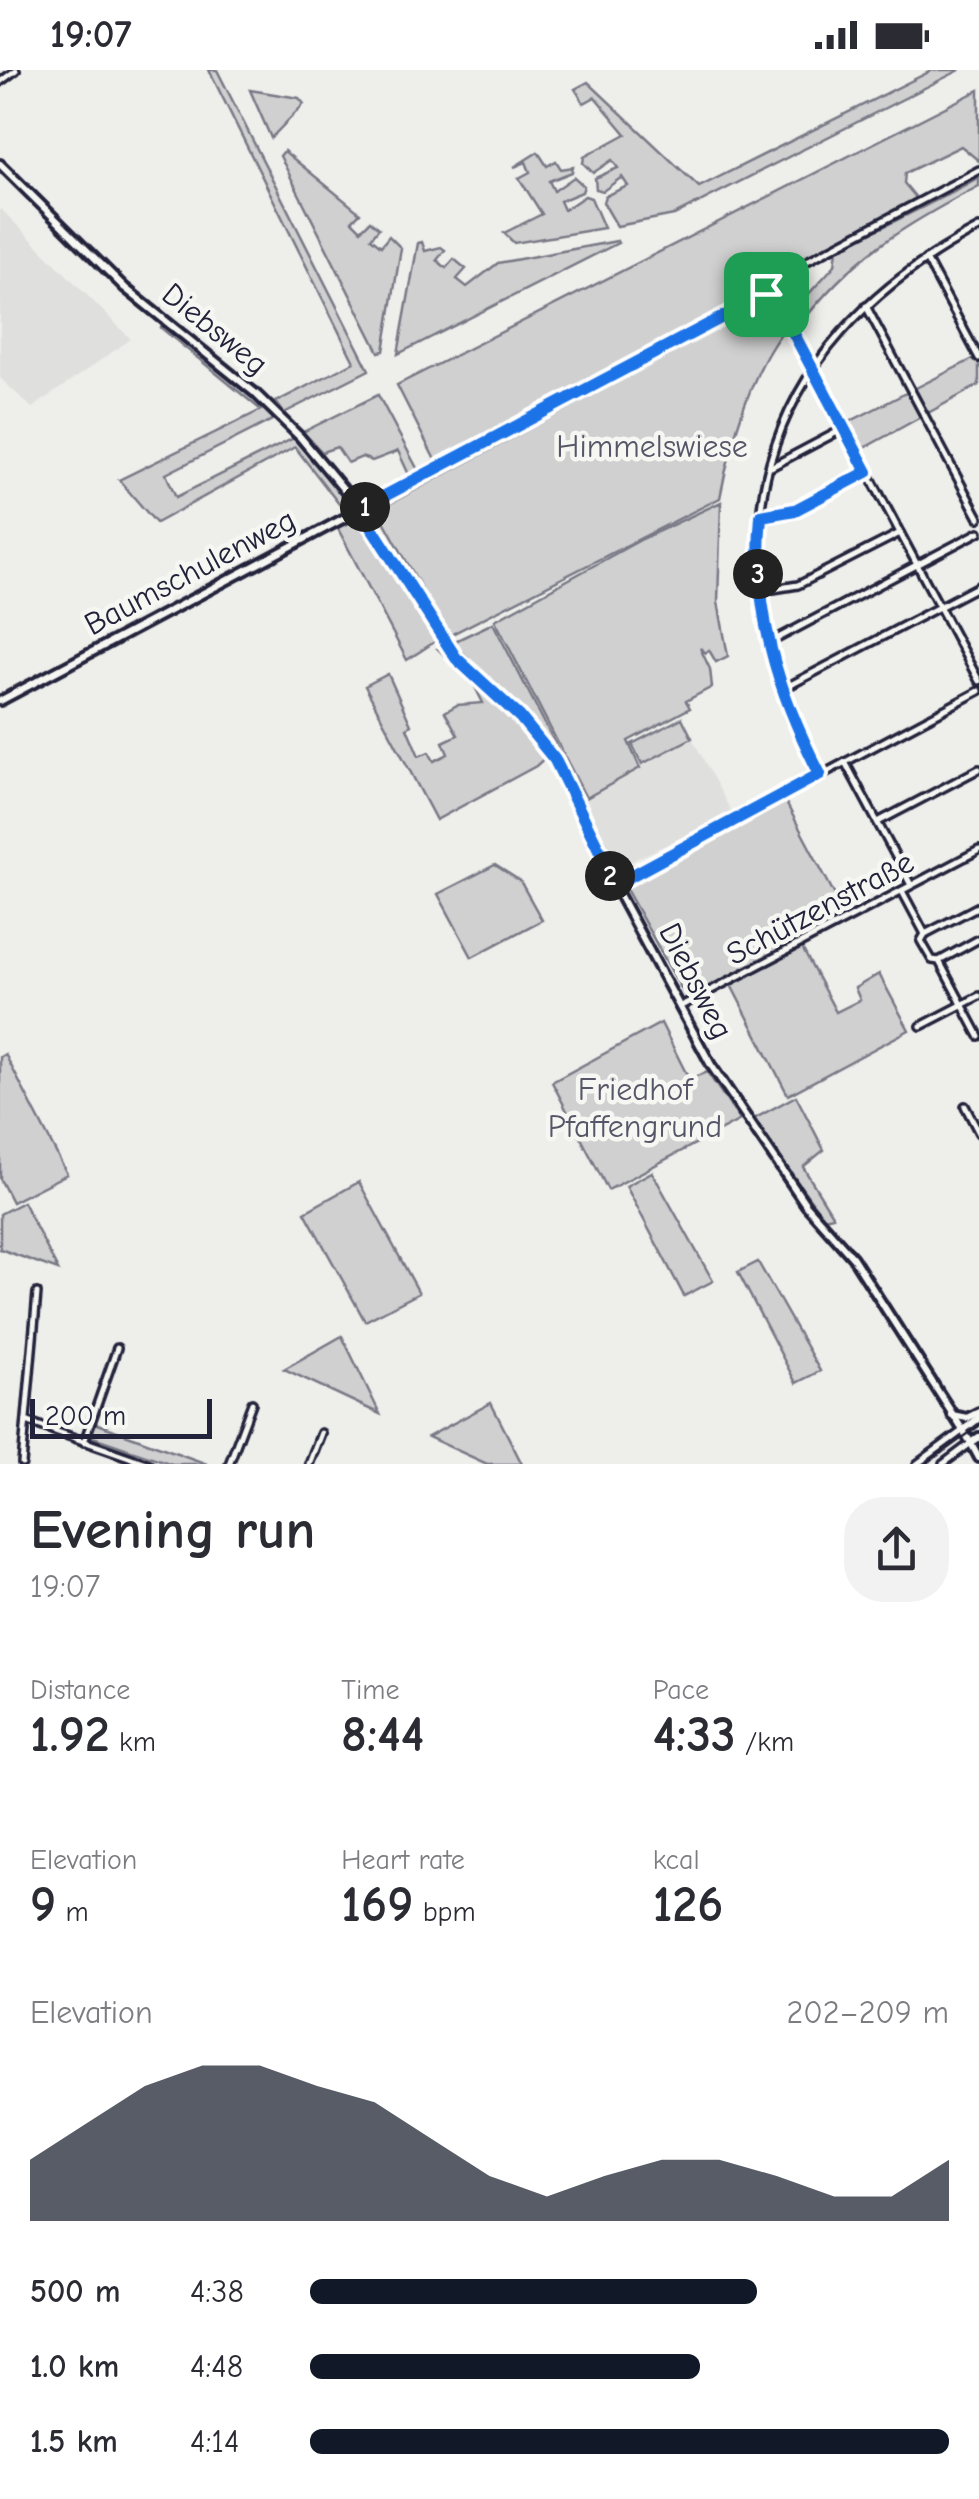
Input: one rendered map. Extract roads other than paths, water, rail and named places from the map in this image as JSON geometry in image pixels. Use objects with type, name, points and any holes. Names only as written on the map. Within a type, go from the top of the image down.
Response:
[{"type":"main road","name":"Diebsweg","points":[[0,164],[126,288],[256,393],[360,509],[456,658],[520,717],[555,760],[610,876],[618,882],[711,1065],[806,1204],[853,1258],[979,1458]]},
{"type":"main road","name":"Baumschulenweg","points":[[0,702],[766,294]]},
{"type":"main road","points":[[952,1415],[979,1415]]},
{"type":"main road","points":[[962,1431],[979,1415]]},
{"type":"main road","points":[[971,1444],[979,1437]]},
{"type":"street","points":[[0,82],[16,70]]},
{"type":"street","name":"Baumschulenweg","points":[[766,294],[772,283],[794,268],[979,170]]},
{"type":"street","points":[[820,774],[781,690],[768,644],[760,592],[761,516],[770,467],[810,368],[866,306],[926,258],[979,228]]},
{"type":"street","points":[[926,258],[979,358]]},
{"type":"street","points":[[766,294],[776,300],[979,682]]},
{"type":"street","points":[[866,306],[979,518]]},
{"type":"street","points":[[770,467],[843,428]]},
{"type":"street","points":[[761,516],[795,510],[867,472]]},
{"type":"street","points":[[768,644],[979,532]]},
{"type":"street","points":[[760,592],[798,586],[900,533]]},
{"type":"street","points":[[781,690],[979,586]]},
{"type":"street","points":[[618,882],[979,691]]},
{"type":"street","points":[[846,762],[911,885]]},
{"type":"street","points":[[878,822],[979,769]]},
{"type":"street","name":"Schützenstraße","points":[[681,1006],[979,850]]},
{"type":"street","points":[[610,876],[637,870]]},
{"type":"street","points":[[902,891],[925,934]]},
{"type":"street","points":[[978,942],[938,961],[932,960],[921,941],[925,934],[979,906]]},
{"type":"street","points":[[938,961],[979,1036]]},
{"type":"street","points":[[921,1026],[979,996]]},
{"type":"street","points":[[966,1106],[979,1133]]},
{"type":"street","points":[[22,1464],[37,1294]]},
{"type":"street","points":[[84,1442],[117,1348]]},
{"type":"street","points":[[230,1464],[252,1403]]},
{"type":"street","points":[[26,1421],[149,1464]]},
{"type":"street","points":[[916,1464],[962,1431]]},
{"type":"street","points":[[310,1464],[321,1434]]},
{"type":"street","points":[[943,1464],[971,1444]]},
{"type":"tram line","points":[[926,1464],[979,1426]]},
{"type":"park label","name":"Himmelswiese","points":[[652,446]]},
{"type":"park label","name":"Friedhof Pfaffengrund","points":[[635,1108]]}]
